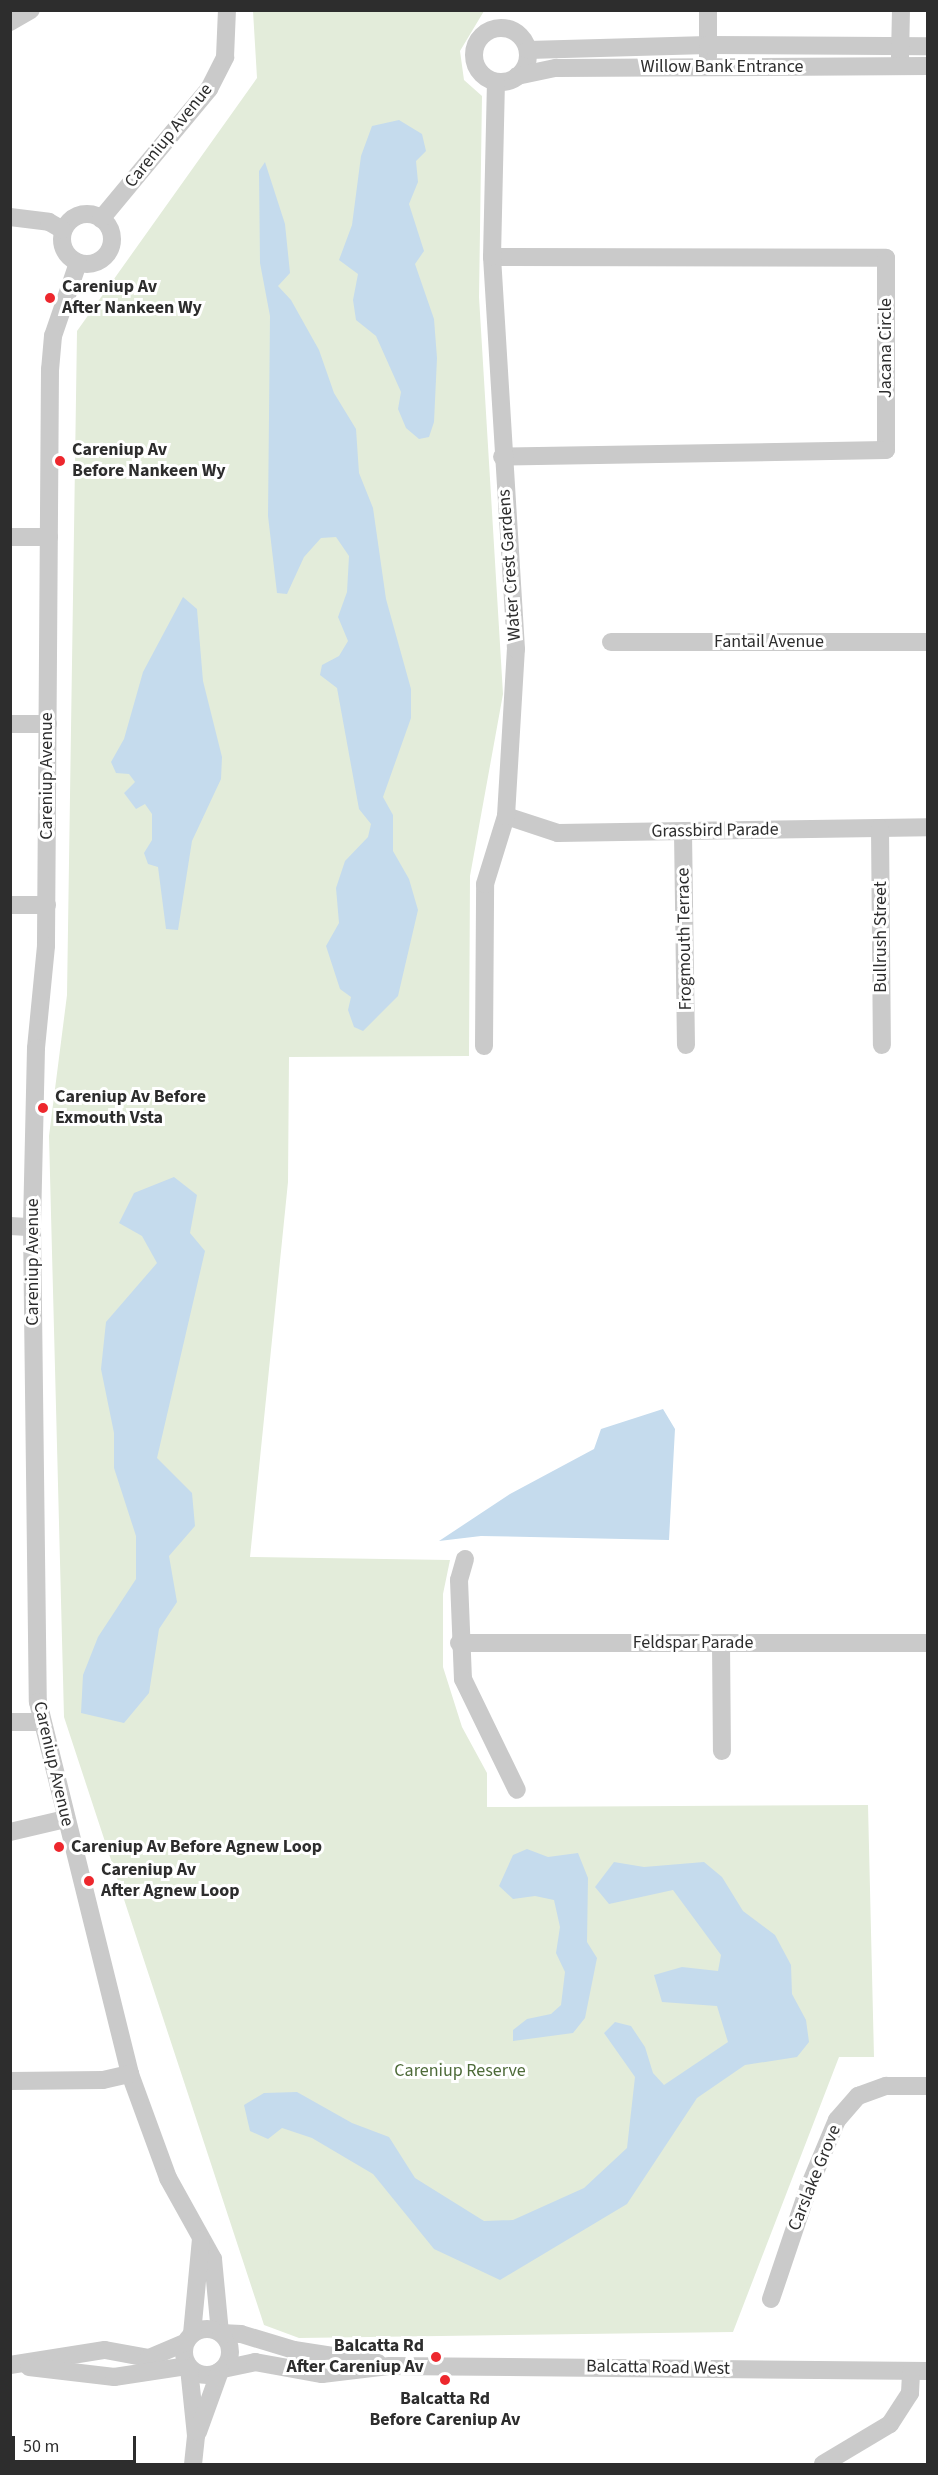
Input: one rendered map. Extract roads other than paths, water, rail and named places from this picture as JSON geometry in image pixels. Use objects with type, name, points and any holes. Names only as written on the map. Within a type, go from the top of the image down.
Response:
[{"type":"street","points":[[10,22],[31,10]]},
{"type":"street","name":"Careniup Avenue","points":[[101,219],[209,89],[225,57],[227,10]]},
{"type":"street","points":[[708,10],[708,67]]},
{"type":"street","points":[[899,66],[901,10]]},
{"type":"street","points":[[502,19],[518,34],[528,50],[524,69],[518,76],[496,82],[481,73],[473,57],[478,40],[502,19]]},
{"type":"street","name":"Willow Bank Entrance","points":[[528,50],[708,45],[927,46]]},
{"type":"street","name":"Willow Bank Entrance","points":[[518,76],[556,68],[927,66]]},
{"type":"street","name":"Water Crest Gardens","points":[[484,1046],[485,884],[506,816],[516,649],[502,457],[492,257],[496,82]]},
{"type":"street","points":[[84,214],[101,219],[111,234],[109,251],[95,263],[78,263],[62,245],[63,230],[68,222],[84,214]]},
{"type":"street","points":[[10,218],[49,222],[63,230]]},
{"type":"street","name":"Jacana Circle","points":[[492,257],[886,258],[886,450],[502,457]]},
{"type":"street","name":"Careniup Avenue","points":[[78,263],[51,353],[47,905],[34,1072],[32,1227],[36,1679],[40,1722],[130,2074],[168,2178],[213,2259],[220,2333]]},
{"type":"street","points":[[10,537],[49,537]]},
{"type":"street","name":"Fantail Avenue","points":[[611,642],[927,642]]},
{"type":"street","points":[[10,724],[48,724]]},
{"type":"street","name":"Grassbird Parade","points":[[506,816],[558,833],[927,827]]},
{"type":"street","name":"Bullrush Street","points":[[880,828],[882,1045]]},
{"type":"street","name":"Frogmouth Terrace","points":[[684,832],[686,1045]]},
{"type":"street","points":[[10,905],[47,905]]},
{"type":"street","points":[[10,1226],[32,1227]]},
{"type":"street","points":[[465,1559],[459,1580],[459,1643],[463,1679],[518,1790]]},
{"type":"street","name":"Feldspar Parade","points":[[459,1643],[927,1643]]},
{"type":"street","points":[[721,1643],[722,1751]]},
{"type":"street","points":[[10,1722],[40,1722]]},
{"type":"street","points":[[10,1832],[65,1819]]},
{"type":"street","points":[[10,2081],[104,2080],[130,2074]]},
{"type":"street","name":"Carslake Grove","points":[[771,2299],[808,2189],[837,2120],[858,2096],[886,2086],[927,2086]]},
{"type":"street","points":[[193,2464],[196,2436],[189,2367],[183,2355],[188,2339],[201,2239]]},
{"type":"street","points":[[13,2365],[99,2350],[149,2358],[207,2329],[220,2333],[230,2352],[196,2436]]},
{"type":"street","name":"Balcatta Road West","points":[[220,2333],[241,2334],[294,2350],[351,2356],[389,2366]]},
{"type":"street","name":"Balcatta Road West","points":[[222,2370],[269,2363],[297,2372],[322,2374],[389,2366],[919,2371]]},
{"type":"street","points":[[13,2365],[56,2373],[114,2377],[189,2367],[204,2375],[222,2370]]},
{"type":"street","points":[[823,2464],[890,2424],[910,2393],[919,2371]]},
{"type":"water","points":[[399,120],[422,134],[426,151],[416,161],[418,182],[409,204],[424,251],[415,264],[434,319],[437,358],[434,422],[429,437],[419,439],[406,428],[398,409],[401,392],[376,336],[356,320],[353,300],[358,274],[339,260],[352,225],[361,156],[372,126]]},
{"type":"water","points":[[265,162],[285,224],[290,273],[278,286],[291,300],[319,350],[334,393],[356,429],[359,473],[373,508],[386,599],[411,689],[411,718],[383,797],[393,815],[393,851],[409,879],[418,910],[398,996],[363,1031],[354,1027],[348,1010],[351,997],[340,989],[326,946],[339,923],[336,888],[345,861],[368,837],[371,824],[359,809],[337,688],[320,675],[322,665],[339,656],[348,641],[338,617],[347,592],[349,556],[336,537],[321,538],[304,557],[287,594],[277,593],[268,516],[270,316],[260,263],[259,171]]},
{"type":"water","points":[[183,597],[197,609],[203,681],[222,757],[221,779],[192,841],[178,930],[166,929],[158,867],[148,864],[144,853],[152,840],[152,814],[145,804],[136,809],[124,793],[135,782],[129,774],[116,773],[111,762],[124,739],[143,672]]},
{"type":"water","points":[[174,1177],[197,1195],[190,1233],[205,1251],[157,1458],[192,1493],[195,1526],[169,1556],[177,1602],[159,1629],[149,1693],[124,1723],[81,1713],[83,1675],[98,1637],[136,1579],[136,1536],[114,1468],[114,1433],[101,1369],[106,1322],[157,1263],[142,1236],[119,1223],[134,1193]]},
{"type":"water","points":[[663,1409],[675,1429],[669,1540],[481,1536],[439,1541],[510,1494],[594,1449],[601,1429]]},
{"type":"water","points":[[527,1849],[548,1857],[578,1853],[588,1878],[587,1942],[597,1958],[585,2018],[573,2033],[513,2041],[513,2030],[527,2019],[551,2014],[561,2005],[565,1972],[556,1953],[560,1927],[554,1900],[535,1896],[513,1899],[499,1886],[513,1855]]},
{"type":"water","points":[[614,1862],[644,1867],[704,1862],[722,1877],[743,1911],[775,1935],[791,1965],[792,1994],[806,2020],[809,2042],[797,2057],[745,2065],[697,2098],[627,2204],[500,2280],[434,2249],[373,2174],[312,2138],[282,2128],[268,2139],[250,2131],[244,2105],[264,2093],[297,2092],[352,2123],[389,2137],[415,2178],[484,2221],[513,2220],[584,2188],[627,2148],[635,2077],[604,2033],[615,2022],[631,2026],[645,2047],[653,2073],[664,2085],[728,2042],[717,2006],[662,2002],[654,1975],[682,1967],[718,1971],[721,1955],[673,1890],[609,1904],[595,1887]]},
{"type":"place","name":"Careniup Av After Nankeen Wy","points":[[50,298]]},
{"type":"place","name":"Careniup Av Before Nankeen Wy","points":[[60,461]]},
{"type":"place","name":"Careniup Av Before Exmouth Vsta","points":[[43,1108]]},
{"type":"place","name":"Careniup Av Before Agnew Loop","points":[[59,1847]]},
{"type":"place","name":"Careniup Av After Agnew Loop","points":[[89,1881]]},
{"type":"place","name":"Balcatta Rd After Careniup Av","points":[[436,2357]]},
{"type":"place","name":"Balcatta Rd Before Careniup Av","points":[[445,2380]]},
{"type":"park label","name":"Careniup Reserve","points":[[460,2071]]}]
